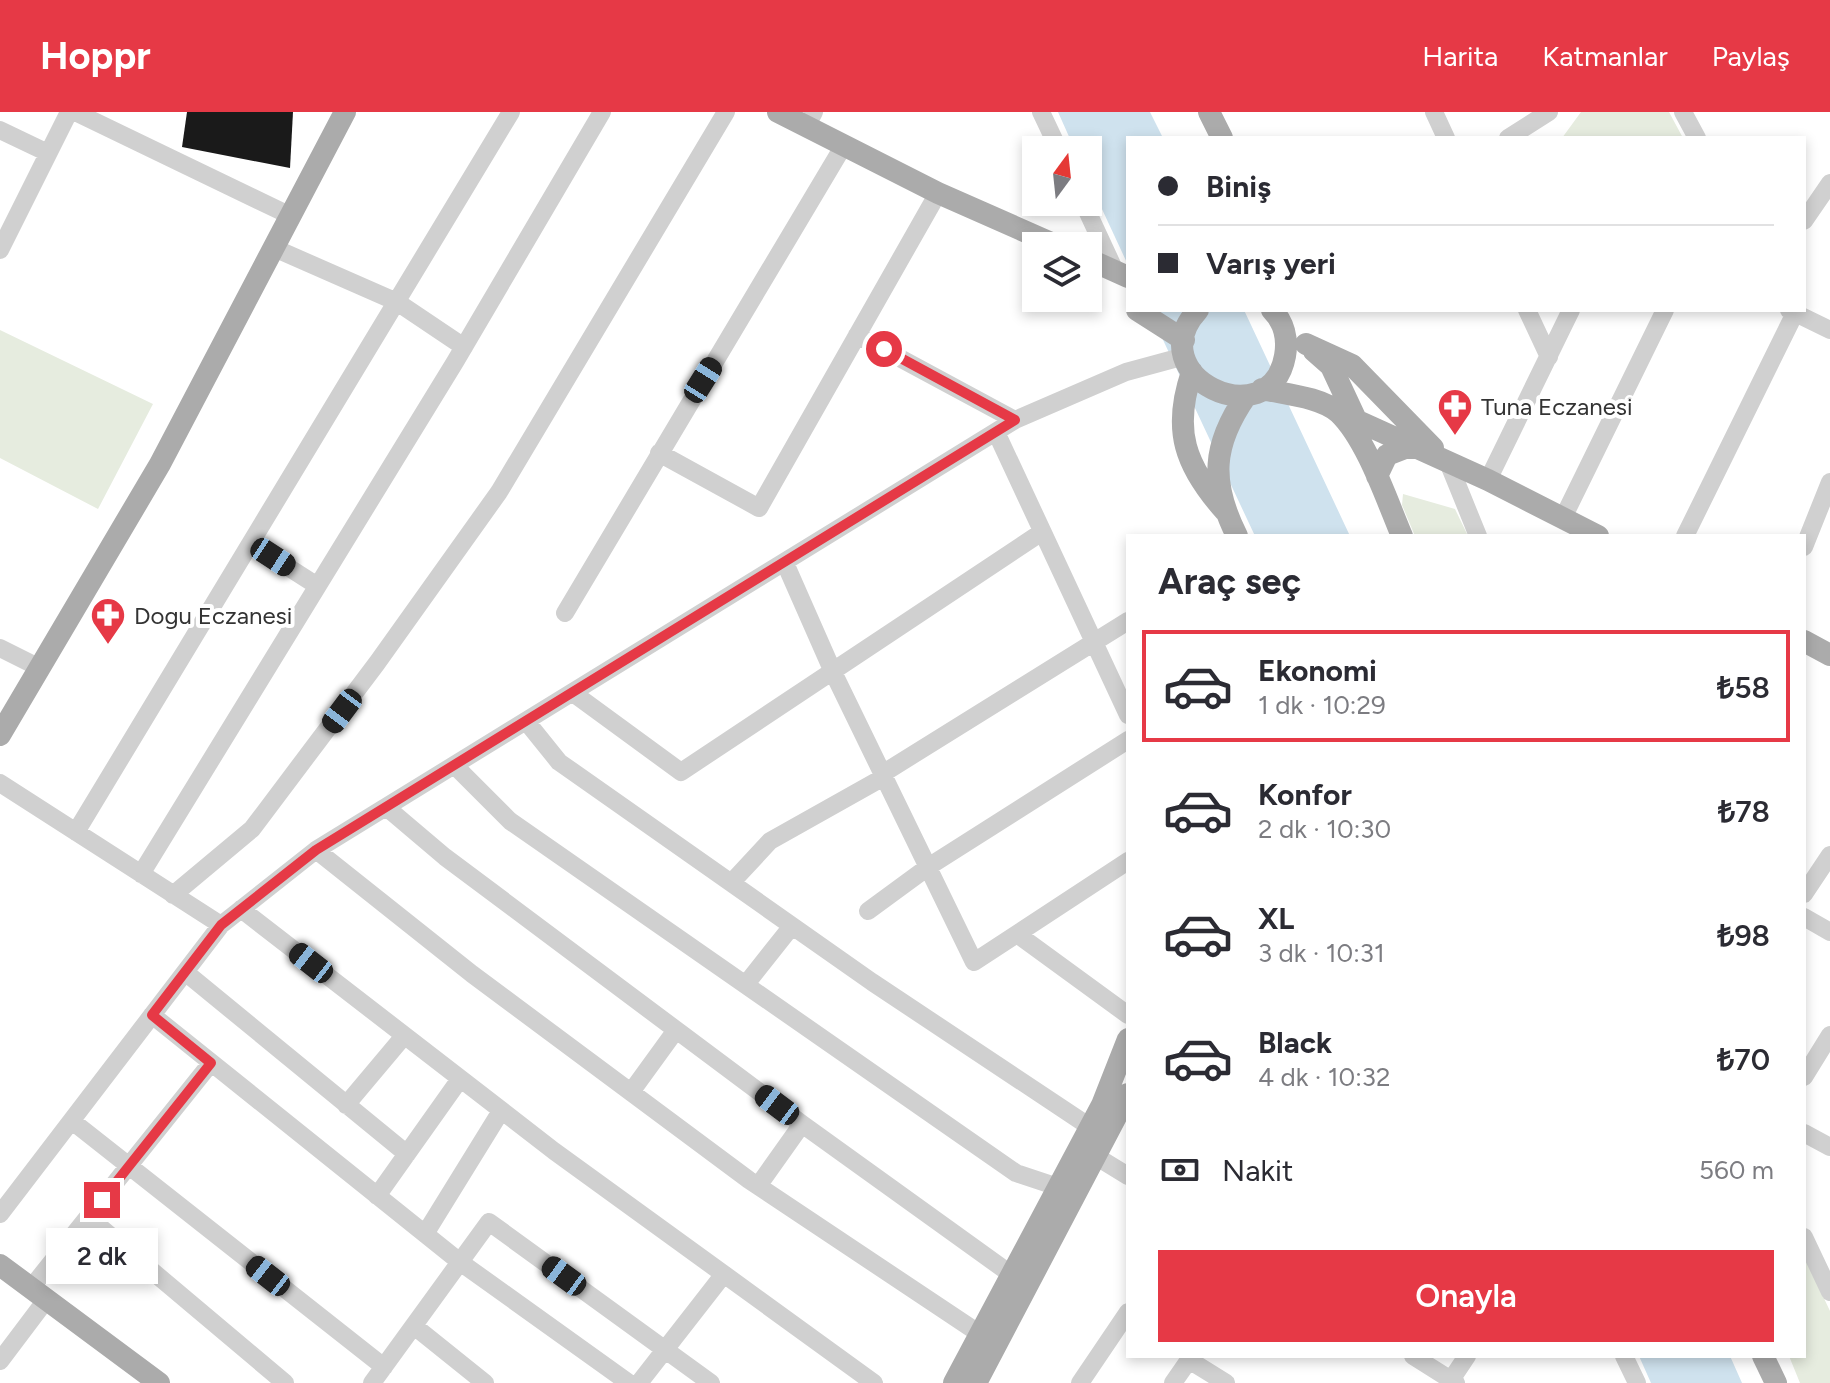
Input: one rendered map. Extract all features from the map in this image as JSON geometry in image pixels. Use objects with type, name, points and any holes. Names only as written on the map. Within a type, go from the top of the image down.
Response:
[{"type":"main road","points":[[0,735],[160,464],[345,112]]},
{"type":"main road","points":[[778,112],[810,119],[844,145],[938,193],[1026,232]]},
{"type":"main road","points":[[1195,112],[1207,136]]},
{"type":"main road","points":[[1209,112],[1221,136]]},
{"type":"main road","points":[[1102,265],[1122,274]]},
{"type":"main road","points":[[1139,312],[1187,356],[1212,391],[1304,398],[1488,480],[1594,534]]},
{"type":"main road","points":[[1196,312],[1192,317],[1180,425],[1189,458],[1199,478],[1225,511]]},
{"type":"main road","points":[[1274,312],[1331,366],[1348,416],[1401,534]]},
{"type":"main road","points":[[1236,534],[1219,489],[1219,445],[1227,422],[1284,362],[1290,330]]},
{"type":"main road","points":[[1290,330],[1352,365],[1375,392],[1448,462]]},
{"type":"main road","points":[[1377,476],[1387,455],[1405,448],[1418,448]]},
{"type":"main road","points":[[1806,642],[1830,655]]},
{"type":"main road","points":[[954,1383],[1090,1127],[1126,1044]]},
{"type":"main road","points":[[976,1383],[1126,1098]]},
{"type":"main road","points":[[0,1265],[39,1294],[133,1375],[159,1383]]},
{"type":"main road","points":[[1764,1358],[1776,1383]]},
{"type":"street","points":[[0,250],[69,112]]},
{"type":"street","points":[[75,112],[291,216]]},
{"type":"street","points":[[76,832],[511,112]]},
{"type":"street","points":[[141,874],[464,347],[602,112]]},
{"type":"street","points":[[173,895],[252,829],[377,663],[481,517],[726,112]]},
{"type":"street","points":[[1041,112],[1052,136]]},
{"type":"street","points":[[1434,112],[1445,136]]},
{"type":"street","points":[[1511,136],[1549,112]]},
{"type":"street","points":[[1683,112],[1696,136]]},
{"type":"street","points":[[0,130],[48,153]]},
{"type":"street","points":[[565,613],[844,145]]},
{"type":"street","points":[[1806,218],[1828,188]]},
{"type":"street","points":[[659,453],[759,508],[938,193]]},
{"type":"street","points":[[1091,216],[1122,274]]},
{"type":"street","points":[[274,248],[397,302],[464,347]]},
{"type":"street","points":[[1528,312],[1549,357]]},
{"type":"street","points":[[1488,480],[1570,312]]},
{"type":"street","points":[[1563,518],[1664,312]]},
{"type":"street","points":[[1686,534],[1792,312]]},
{"type":"street","points":[[1794,312],[1830,330]]},
{"type":"street","points":[[857,335],[1015,420]]},
{"type":"street","points":[[0,1214],[221,925],[316,850],[1015,420],[1126,372],[1187,356]]},
{"type":"street","points":[[996,432],[1126,711]]},
{"type":"street","points":[[1448,462],[1477,534]]},
{"type":"street","points":[[1806,542],[1830,482]]},
{"type":"street","points":[[573,693],[681,772],[1042,532]]},
{"type":"street","points":[[252,544],[316,585]]},
{"type":"street","points":[[785,563],[833,672],[974,962],[1126,862]]},
{"type":"street","points":[[731,883],[770,841],[883,776],[1126,622]]},
{"type":"street","points":[[0,648],[40,668]]},
{"type":"street","points":[[526,721],[559,762],[792,926],[1090,1127]]},
{"type":"street","points":[[868,911],[928,867],[1126,741]]},
{"type":"street","points":[[454,765],[510,821],[1016,1173],[1058,1187]]},
{"type":"street","points":[[0,783],[221,925]]},
{"type":"street","points":[[386,807],[445,857],[676,1030],[1012,1275]]},
{"type":"street","points":[[316,850],[758,1186],[980,1334]]},
{"type":"street","points":[[1806,891],[1830,855]]},
{"type":"street","points":[[241,909],[501,1111],[874,1383]]},
{"type":"street","points":[[1806,918],[1830,932]]},
{"type":"street","points":[[746,984],[792,926]]},
{"type":"street","points":[[1017,934],[1126,1014]]},
{"type":"street","points":[[185,972],[407,1154]]},
{"type":"street","points":[[152,1015],[460,1262],[629,1383]]},
{"type":"street","points":[[631,1092],[676,1030]]},
{"type":"street","points":[[1806,1074],[1830,1035]]},
{"type":"street","points":[[346,1105],[404,1036]]},
{"type":"street","points":[[0,1361],[88,1217],[211,1063]]},
{"type":"street","points":[[377,1196],[460,1079]]},
{"type":"street","points":[[425,1234],[501,1111]]},
{"type":"street","points":[[72,1121],[384,1367]]},
{"type":"street","points":[[758,1186],[802,1124]]},
{"type":"street","points":[[1806,1134],[1830,1147]]},
{"type":"street","points":[[1097,1157],[1126,1175]]},
{"type":"street","points":[[88,1217],[285,1383]]},
{"type":"street","points":[[372,1383],[489,1222],[711,1383]]},
{"type":"street","points":[[1806,1242],[1830,1254]]},
{"type":"street","points":[[1806,1242],[1830,1292]]},
{"type":"street","points":[[639,1383],[724,1274]]},
{"type":"street","points":[[1080,1383],[1126,1315]]},
{"type":"street","points":[[414,1326],[485,1383]]},
{"type":"street","points":[[1416,1358],[1452,1382],[1466,1358]]},
{"type":"street","points":[[1625,1358],[1637,1383]]},
{"type":"street","points":[[1173,1383],[1189,1360],[1226,1383]]},
{"type":"shaded area","points":[[1581,112],[1669,112],[1682,136],[1563,136]]},
{"type":"shaded area","points":[[0,330],[153,404],[98,509],[0,458]]},
{"type":"shaded area","points":[[1403,494],[1455,509],[1467,534],[1414,534],[1402,505]]},
{"type":"shaded area","points":[[1806,1260],[1830,1311],[1830,1383],[1800,1383],[1790,1358],[1806,1358]]},
{"type":"water","points":[[1058,112],[1150,112],[1162,136],[1126,136],[1126,261],[1102,209],[1102,136],[1069,136]]},
{"type":"water","points":[[1150,312],[1245,312],[1349,534],[1254,534]]},
{"type":"water","points":[[1640,1358],[1731,1358],[1742,1383],[1651,1383]]},
{"type":"building","points":[[187,112],[293,112],[290,168],[182,147]]},
{"type":"place","name":"Tuna Eczanesi","points":[[1455,437]]},
{"type":"place","name":"Dogu Eczanesi","points":[[108,646]]},
{"type":"route","points":[[102,1200],[211,1063],[152,1015],[221,925],[316,850],[1015,420],[884,349]]}]
